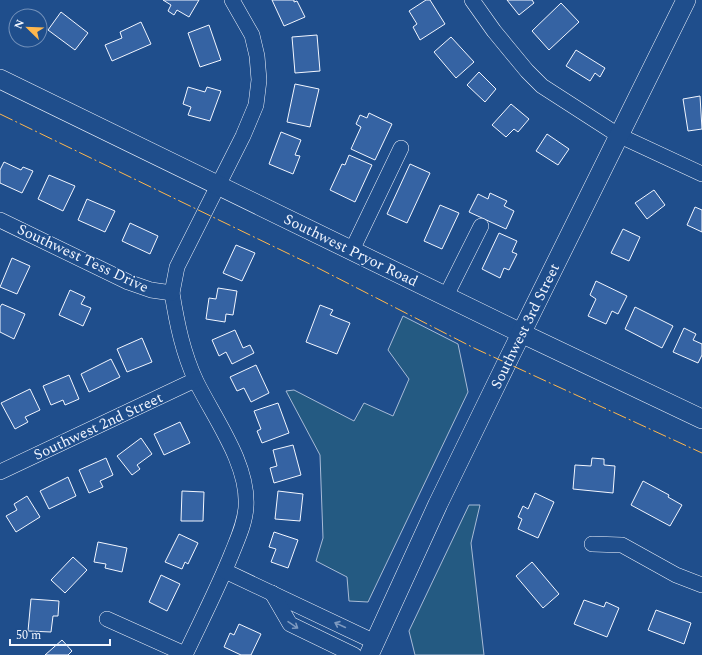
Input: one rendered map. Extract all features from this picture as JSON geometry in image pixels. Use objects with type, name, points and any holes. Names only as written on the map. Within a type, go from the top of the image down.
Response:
[{"type":"main road","name":"Southwest 3rd Street","points":[[372,649],[438,504],[618,135],[686,0]]},
{"type":"main road","name":"Southwest Pryor Road","points":[[0,80],[218,184],[521,333],[702,419]]},
{"type":"street","points":[[107,618],[185,655],[225,571],[242,528],[246,506],[244,482],[232,451],[195,380],[179,335],[172,293],[176,267],[243,136],[256,105],[259,80],[257,56],[252,34],[232,0]]},
{"type":"street","points":[[472,0],[498,37],[542,86],[618,135],[702,174]]},
{"type":"street","points":[[352,250],[401,148]]},
{"type":"street","name":"Southwest Tess Drive","points":[[0,220],[128,282],[151,290],[172,293]]},
{"type":"street","points":[[446,296],[481,226]]},
{"type":"street","name":"Southwest 2nd Street","points":[[0,472],[195,380]]},
{"type":"street","points":[[592,544],[622,545],[676,575],[702,585]]},
{"type":"street","points":[[225,571],[272,593],[372,649]]},
{"type":"street","points":[[272,593],[290,624],[354,655]]},
{"type":"shaded area","points":[[403,316],[458,344],[468,392],[368,602],[349,601],[347,577],[316,561],[323,538],[320,455],[286,391],[294,390],[354,421],[364,403],[393,416],[409,379],[388,350]]},
{"type":"shaded area","points":[[469,505],[480,505],[471,543],[484,655],[415,655],[409,631]]},
{"type":"building","points":[[163,0],[199,0],[189,17],[177,10],[174,15],[168,11],[171,5]]},
{"type":"building","points":[[272,0],[297,1],[305,17],[284,26]]},
{"type":"building","points":[[426,0],[430,0],[445,24],[420,40],[413,27],[417,24],[409,11]]},
{"type":"building","points":[[507,0],[532,0],[534,3],[519,15]]},
{"type":"building","points":[[561,3],[579,22],[549,50],[532,31]]},
{"type":"building","points":[[61,12],[88,33],[75,50],[48,30]]},
{"type":"building","points":[[141,22],[151,44],[112,61],[105,45],[122,38],[120,32]]},
{"type":"building","points":[[209,25],[221,60],[200,67],[188,33]]},
{"type":"building","points":[[317,35],[320,71],[295,73],[292,37]]},
{"type":"building","points":[[451,37],[474,62],[456,78],[434,52]]},
{"type":"building","points":[[576,50],[605,68],[600,77],[595,73],[590,81],[566,66]]},
{"type":"building","points":[[479,72],[496,89],[485,102],[467,85]]},
{"type":"building","points":[[295,84],[319,89],[310,127],[287,122]]},
{"type":"building","points":[[188,87],[205,92],[207,87],[221,91],[210,121],[188,115],[191,107],[183,104]]},
{"type":"building","points":[[700,96],[702,129],[688,131],[683,99]]},
{"type":"building","points":[[511,104],[529,119],[518,132],[514,129],[506,137],[492,125]]},
{"type":"building","points":[[369,113],[392,124],[375,160],[351,149],[361,127],[356,124],[360,115],[367,118]]},
{"type":"building","points":[[281,132],[301,140],[295,155],[300,156],[293,174],[269,164]]},
{"type":"building","points":[[547,134],[569,149],[558,165],[536,151]]},
{"type":"building","points":[[349,155],[372,165],[355,202],[330,190],[342,164],[345,165]]},
{"type":"building","points":[[4,162],[21,170],[23,167],[33,171],[22,193],[0,183],[0,170]]},
{"type":"building","points":[[410,164],[430,173],[407,223],[387,214]]},
{"type":"building","points":[[49,175],[75,186],[63,211],[38,199]]},
{"type":"building","points":[[654,190],[665,205],[647,219],[635,203]]},
{"type":"building","points":[[490,193],[507,201],[504,206],[514,211],[506,229],[469,212],[478,194],[488,199]]},
{"type":"building","points":[[87,199],[115,211],[105,232],[78,220]]},
{"type":"building","points":[[440,205],[459,213],[442,249],[424,241]]},
{"type":"building","points":[[695,207],[702,210],[702,232],[687,225]]},
{"type":"building","points":[[130,223],[158,236],[150,254],[122,241]]},
{"type":"building","points":[[623,229],[640,237],[629,261],[611,253]]},
{"type":"building","points":[[499,233],[517,241],[512,252],[517,254],[509,270],[504,268],[500,278],[482,269]]},
{"type":"building","points":[[236,245],[255,253],[242,281],[223,273]]},
{"type":"building","points":[[12,258],[30,266],[17,294],[0,287]]},
{"type":"building","points":[[596,281],[627,296],[618,314],[612,311],[606,324],[588,316],[596,299],[590,295]]},
{"type":"building","points":[[218,288],[237,291],[233,315],[226,314],[225,322],[206,319],[209,298],[216,299]]},
{"type":"building","points":[[70,290],[85,297],[81,304],[91,308],[83,326],[59,315]]},
{"type":"building","points":[[2,304],[25,314],[14,339],[0,332],[0,307]]},
{"type":"building","points":[[320,305],[333,310],[330,315],[350,323],[337,354],[306,342]]},
{"type":"building","points":[[635,307],[673,326],[662,348],[625,329]]},
{"type":"building","points":[[684,328],[696,334],[693,340],[702,344],[702,355],[698,363],[673,352]]},
{"type":"building","points":[[235,330],[243,348],[250,345],[254,353],[232,364],[226,352],[219,356],[212,340]]},
{"type":"building","points":[[142,338],[152,362],[127,372],[117,349]]},
{"type":"building","points":[[111,359],[120,377],[89,392],[81,374]]},
{"type":"building","points":[[256,365],[269,393],[251,402],[244,388],[237,391],[230,377]]},
{"type":"building","points":[[69,375],[79,399],[65,405],[63,400],[51,405],[43,386]]},
{"type":"building","points":[[30,389],[40,410],[25,417],[28,422],[15,429],[1,403]]},
{"type":"building","points":[[278,403],[289,433],[262,443],[257,431],[261,429],[254,411]]},
{"type":"building","points":[[180,422],[190,443],[164,455],[154,434]]},
{"type":"building","points":[[141,438],[152,454],[137,465],[140,469],[132,475],[117,456]]},
{"type":"building","points":[[293,445],[301,475],[274,483],[270,468],[277,466],[273,450]]},
{"type":"building","points":[[106,458],[113,475],[100,481],[103,487],[89,493],[79,470]]},
{"type":"building","points":[[592,458],[604,459],[604,465],[615,466],[613,493],[573,489],[575,465],[591,466]]},
{"type":"building","points":[[68,477],[76,496],[49,509],[40,491]]},
{"type":"building","points":[[643,481],[669,495],[668,497],[682,505],[670,526],[631,505]]},
{"type":"building","points":[[182,491],[204,492],[203,521],[181,521]]},
{"type":"building","points":[[278,491],[303,494],[300,521],[275,519]]},
{"type":"building","points":[[535,493],[554,502],[538,538],[518,529],[522,519],[518,517],[523,506],[528,509]]},
{"type":"building","points":[[27,496],[40,517],[16,532],[6,516],[17,510],[14,504]]},
{"type":"building","points":[[274,532],[298,540],[288,568],[271,562],[276,549],[269,547]]},
{"type":"building","points":[[179,534],[198,543],[188,564],[185,562],[182,569],[165,562]]},
{"type":"building","points":[[98,542],[127,548],[122,572],[105,568],[106,564],[94,562]]},
{"type":"building","points":[[73,557],[87,570],[65,593],[51,580]]},
{"type":"building","points":[[532,562],[559,594],[543,608],[516,576]]},
{"type":"building","points":[[161,575],[180,584],[167,611],[149,602]]},
{"type":"building","points":[[31,599],[59,601],[58,616],[53,616],[51,632],[28,631]]},
{"type":"building","points":[[584,600],[604,607],[606,602],[619,608],[607,637],[574,624]]},
{"type":"building","points":[[656,610],[691,623],[684,644],[648,630]]},
{"type":"building","points":[[239,624],[261,634],[251,655],[241,655],[224,647],[230,633],[234,635]]},
{"type":"building","points":[[62,640],[72,651],[68,655],[45,655]]},
{"type":"power","points":[[0,114],[316,267],[474,348],[702,453]]}]
